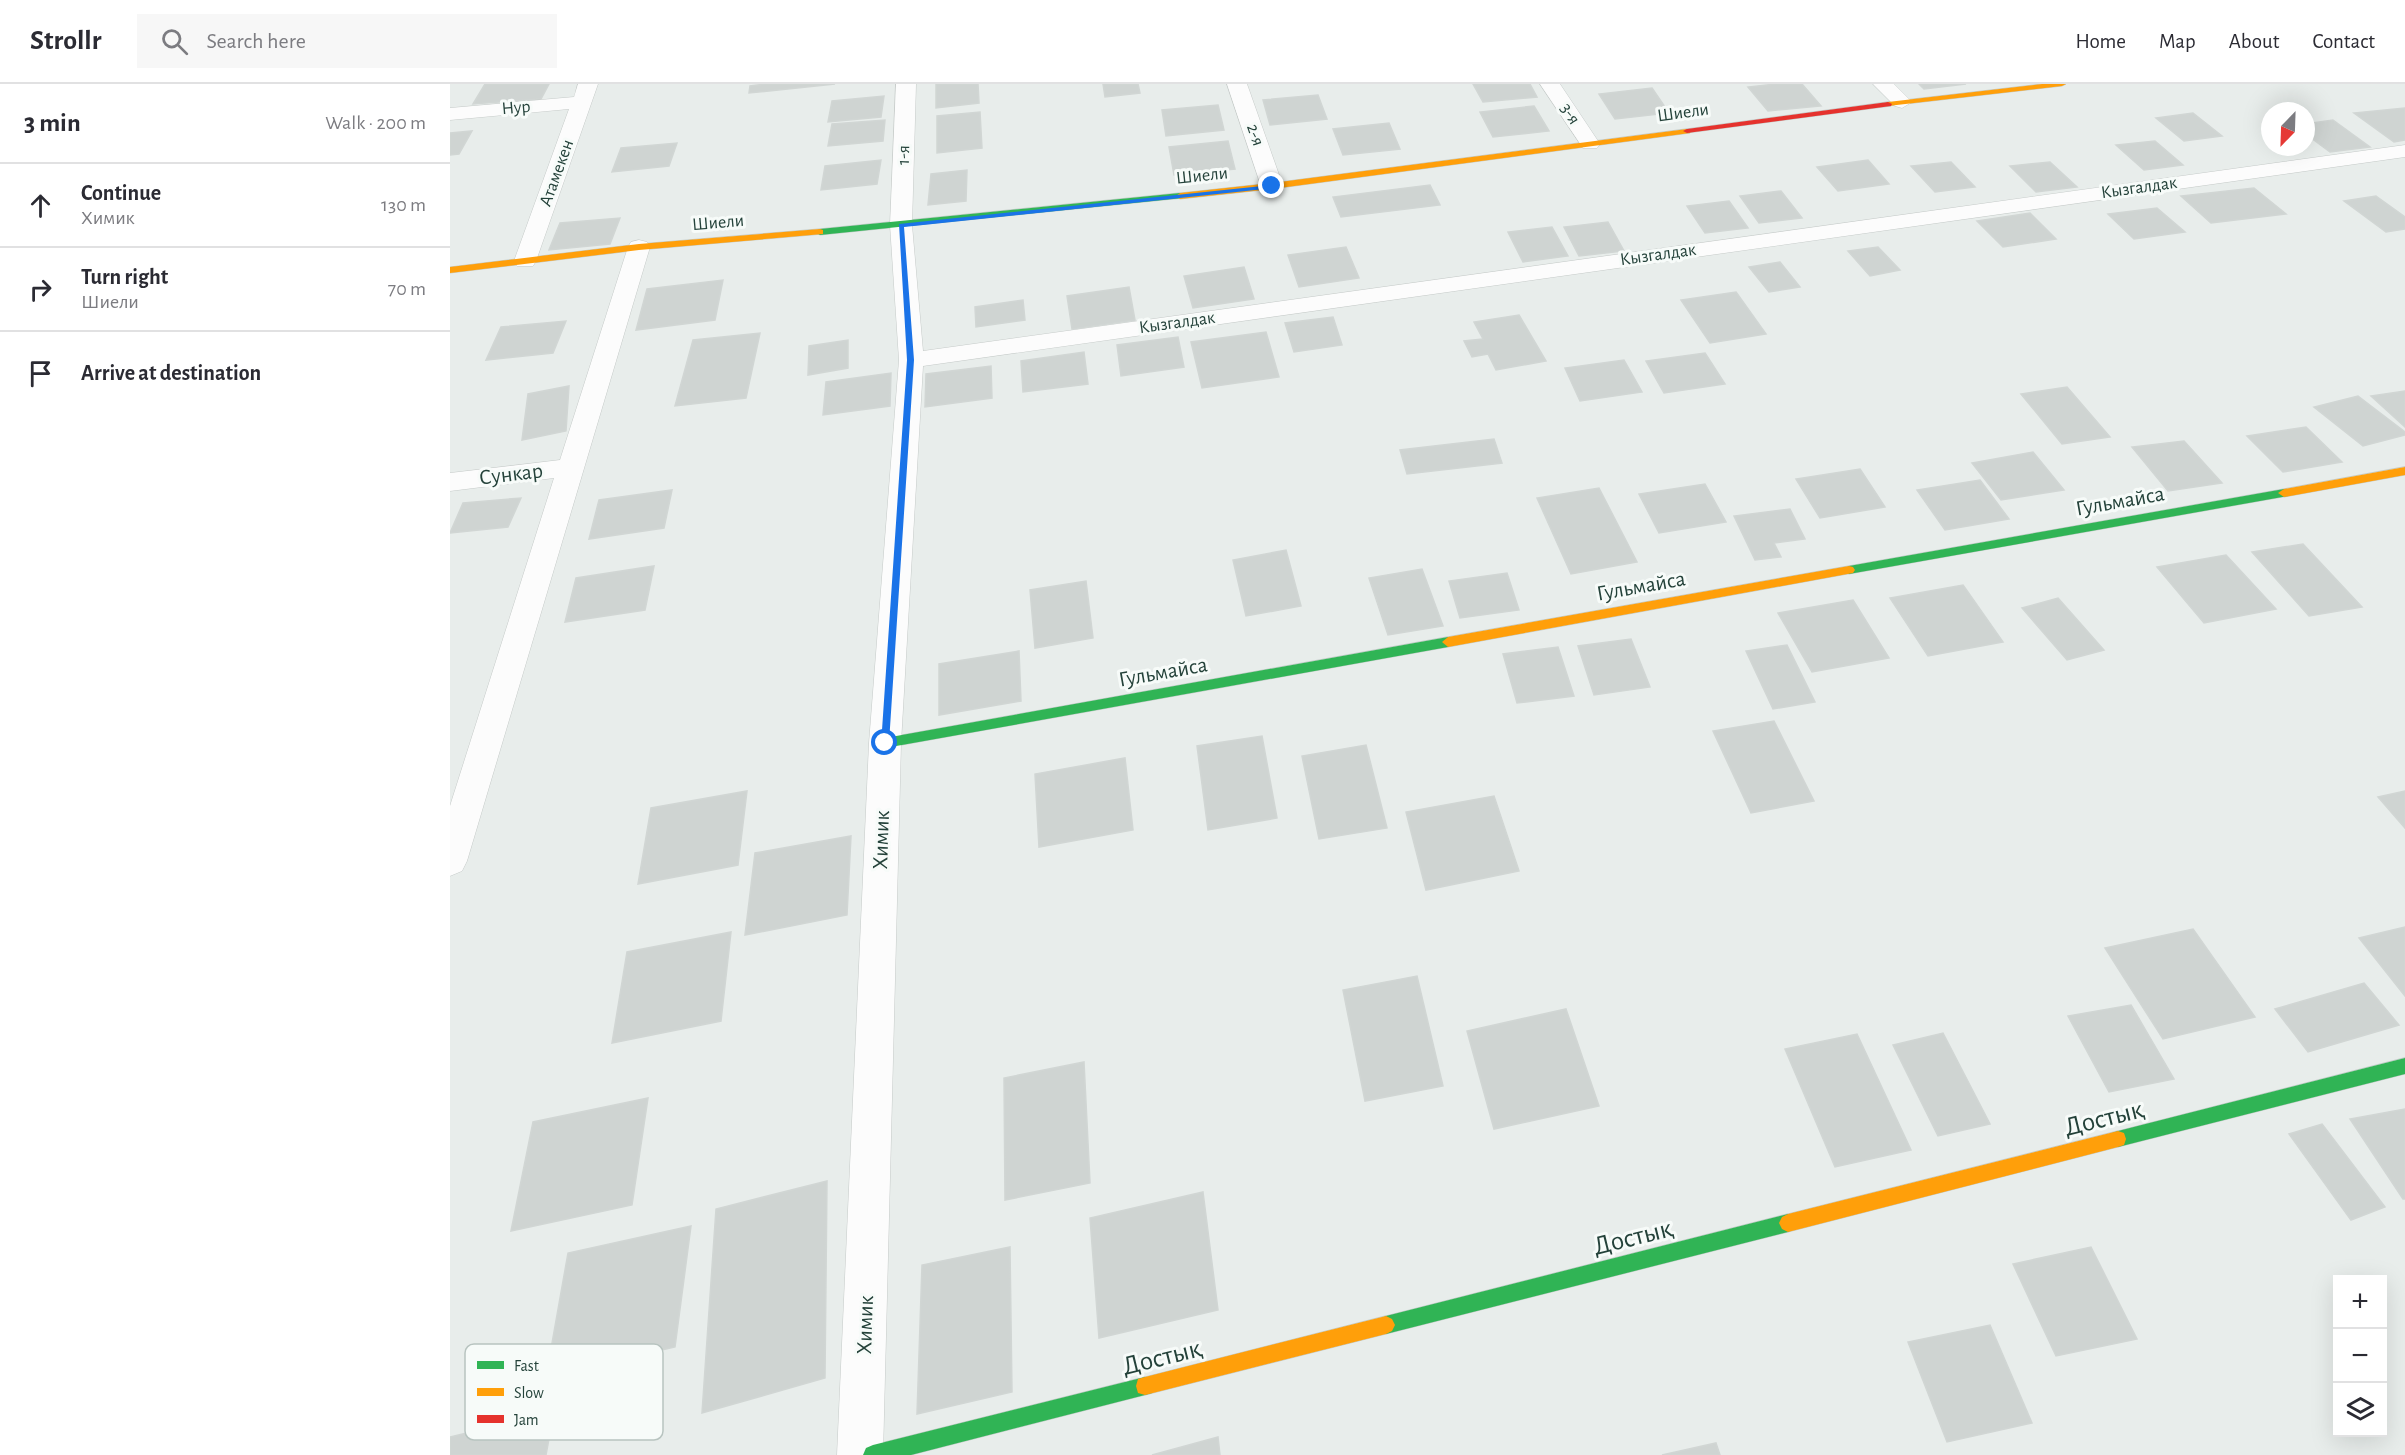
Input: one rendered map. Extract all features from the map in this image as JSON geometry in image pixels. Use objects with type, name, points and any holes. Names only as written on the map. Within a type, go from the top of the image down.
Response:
[{"type":"street","name":"1-я","points":[[901,225],[906,84]]},
{"type":"street","name":"2-я","points":[[1237,84],[1272,186]]},
{"type":"street","name":"3-я","points":[[1550,84],[1590,144]]},
{"type":"street","points":[[1883,84],[1902,102]]},
{"type":"street","name":"Шиели","points":[[450,270],[639,248],[901,225],[1272,186],[1902,102],[2062,84]]},
{"type":"street","name":"Нур","points":[[450,114],[585,93]]},
{"type":"street","name":"Атамекен","points":[[525,261],[585,93]]},
{"type":"street","name":"Кызгалдак","points":[[911,360],[2405,151]]},
{"type":"street","name":"Химик","points":[[860,1455],[885,743],[911,360],[901,225]]},
{"type":"street","points":[[450,861],[461,789],[572,467],[639,248]]},
{"type":"street","name":"Сункар","points":[[450,482],[572,467]]},
{"type":"street","name":"Гульмайса","points":[[885,743],[2405,471]]},
{"type":"street","name":"Достық","points":[[873,1455],[2405,1066]]},
{"type":"building","points":[[485,84],[549,84],[541,99],[473,104]]},
{"type":"building","points":[[835,84],[749,93],[750,86]]},
{"type":"building","points":[[936,84],[978,84],[979,103],[936,108]]},
{"type":"building","points":[[1103,84],[1138,84],[1140,93],[1105,97]]},
{"type":"building","points":[[1473,84],[1530,84],[1537,97],[1483,102]]},
{"type":"building","points":[[1802,84],[1821,106],[1768,111],[1748,87]]},
{"type":"building","points":[[1919,84],[1966,84],[1924,89]]},
{"type":"building","points":[[1652,88],[1669,113],[1615,119],[1599,94]]},
{"type":"building","points":[[1318,95],[1327,119],[1270,125],[1263,100]]},
{"type":"building","points":[[884,96],[881,117],[828,122],[832,101]]},
{"type":"building","points":[[1218,105],[1224,130],[1166,136],[1162,110]]},
{"type":"building","points":[[1534,106],[1549,131],[1493,137],[1480,112]]},
{"type":"building","points":[[2405,108],[2405,140],[2394,142],[2354,113]]},
{"type":"building","points":[[980,112],[982,148],[937,153],[937,116]]},
{"type":"building","points":[[2193,113],[2222,136],[2184,141],[2156,118]]},
{"type":"building","points":[[885,120],[883,141],[828,146],[832,124]]},
{"type":"building","points":[[2333,120],[2370,147],[2330,152],[2315,141],[2315,123]]},
{"type":"building","points":[[1389,123],[1400,149],[1343,155],[1333,129]]},
{"type":"building","points":[[472,131],[459,154],[450,155],[450,133]]},
{"type":"building","points":[[1228,141],[1235,169],[1174,175],[1169,147]]},
{"type":"building","points":[[2155,141],[2183,165],[2144,170],[2116,145]]},
{"type":"building","points":[[677,143],[669,166],[612,172],[621,148]]},
{"type":"building","points":[[881,160],[877,184],[821,190],[825,166]]},
{"type":"building","points":[[1868,160],[1889,184],[1838,191],[1817,167]]},
{"type":"building","points":[[1951,162],[1975,187],[1935,192],[1911,166]]},
{"type":"building","points":[[2050,162],[2077,187],[2036,192],[2010,166]]},
{"type":"building","points":[[967,170],[966,201],[928,205],[931,174]]},
{"type":"building","points":[[1430,185],[1440,205],[1341,217],[1333,197]]},
{"type":"building","points":[[2254,188],[2286,214],[2211,223],[2181,196]]},
{"type":"building","points":[[1781,191],[1802,218],[1759,223],[1740,196]]},
{"type":"building","points":[[2376,196],[2405,217],[2405,229],[2386,232],[2344,201]]},
{"type":"building","points":[[1729,201],[1748,228],[1705,233],[1687,206]]},
{"type":"building","points":[[2157,208],[2185,232],[2134,239],[2108,214]]},
{"type":"building","points":[[2030,213],[2056,239],[2003,247],[1977,221]]},
{"type":"building","points":[[620,218],[610,244],[549,250],[560,223]]},
{"type":"building","points":[[1608,222],[1624,251],[1579,256],[1564,227]]},
{"type":"building","points":[[1552,227],[1568,256],[1523,262],[1508,232]]},
{"type":"building","points":[[1346,247],[1359,278],[1299,287],[1288,255]]},
{"type":"building","points":[[1878,247],[1900,270],[1870,276],[1848,251]]},
{"type":"building","points":[[1780,262],[1800,287],[1769,292],[1749,267]]},
{"type":"building","points":[[1244,267],[1254,299],[1193,308],[1184,276]]},
{"type":"building","points":[[723,280],[715,320],[636,330],[647,289]]},
{"type":"building","points":[[1129,287],[1135,320],[1072,329],[1067,296]]},
{"type":"building","points":[[1736,292],[1766,334],[1710,343],[1681,300]]},
{"type":"building","points":[[1023,300],[1025,320],[976,327],[975,307]]},
{"type":"building","points":[[1519,315],[1546,361],[1496,370],[1488,354],[1472,357],[1464,341],[1483,339],[1474,322]]},
{"type":"building","points":[[1333,317],[1342,345],[1294,352],[1285,323]]},
{"type":"building","points":[[566,321],[553,353],[486,360],[501,327]]},
{"type":"building","points":[[1266,332],[1279,377],[1202,388],[1191,342]]},
{"type":"building","points":[[760,333],[746,398],[675,406],[693,340]]},
{"type":"building","points":[[1178,337],[1184,367],[1121,376],[1117,345]]},
{"type":"building","points":[[848,340],[848,368],[808,375],[809,346]]},
{"type":"building","points":[[1084,352],[1088,384],[1023,392],[1021,361]]},
{"type":"building","points":[[1705,353],[1725,384],[1664,393],[1646,361]]},
{"type":"building","points":[[1624,360],[1642,392],[1580,401],[1565,368]]},
{"type":"building","points":[[991,366],[992,398],[925,407],[926,374]]},
{"type":"building","points":[[891,373],[890,406],[823,415],[826,382]]},
{"type":"building","points":[[569,386],[566,431],[522,440],[528,394]]},
{"type":"building","points":[[2067,387],[2110,437],[2062,444],[2021,394]]},
{"type":"building","points":[[2405,391],[2405,427],[2371,396]]},
{"type":"building","points":[[2358,396],[2405,432],[2405,435],[2363,446],[2314,407]]},
{"type":"building","points":[[2306,427],[2342,462],[2283,472],[2247,436]]},
{"type":"building","points":[[1494,439],[1502,463],[1407,474],[1400,450]]},
{"type":"building","points":[[2184,441],[2222,483],[2168,491],[2132,447]]},
{"type":"building","points":[[2033,452],[2064,490],[2001,500],[1972,463]]},
{"type":"building","points":[[1860,469],[1885,507],[1820,518],[1796,479]]},
{"type":"building","points":[[1980,480],[2009,519],[1945,530],[1917,490]]},
{"type":"building","points":[[1705,484],[1726,522],[1659,533],[1639,494]]},
{"type":"building","points":[[1599,488],[1637,562],[1571,574],[1537,498]]},
{"type":"building","points":[[672,490],[664,528],[589,539],[599,500]]},
{"type":"building","points":[[521,498],[508,527],[450,533],[463,503]]},
{"type":"building","points":[[1790,509],[1805,539],[1774,543],[1781,557],[1755,560],[1734,516]]},
{"type":"building","points":[[2303,544],[2362,607],[2309,616],[2252,552]]},
{"type":"building","points":[[1286,550],[1301,606],[1246,616],[1233,560]]},
{"type":"building","points":[[2226,555],[2276,609],[2204,623],[2157,567]]},
{"type":"building","points":[[654,566],[645,610],[565,622],[576,578]]},
{"type":"building","points":[[1422,569],[1443,626],[1388,635],[1369,578]]},
{"type":"building","points":[[1507,573],[1519,610],[1460,618],[1449,581]]},
{"type":"building","points":[[1086,581],[1093,638],[1035,648],[1030,590]]},
{"type":"building","points":[[1963,585],[2003,642],[1928,656],[1890,598]]},
{"type":"building","points":[[2058,598],[2104,650],[2067,660],[2022,608]]},
{"type":"building","points":[[1853,600],[1889,658],[1812,672],[1778,613]]},
{"type":"building","points":[[1631,639],[1650,687],[1594,695],[1578,646]]},
{"type":"building","points":[[1787,645],[1815,702],[1773,709],[1746,651]]},
{"type":"building","points":[[1558,647],[1574,696],[1517,703],[1503,654]]},
{"type":"building","points":[[1019,651],[1021,701],[939,715],[939,664]]},
{"type":"building","points":[[1774,721],[1814,801],[1751,813],[1713,731]]},
{"type":"building","points":[[1262,736],[1277,818],[1208,830],[1197,746]]},
{"type":"building","points":[[1366,745],[1387,828],[1319,839],[1302,756]]},
{"type":"building","points":[[1125,758],[1133,830],[1039,847],[1035,774]]},
{"type":"building","points":[[747,791],[738,865],[638,884],[651,808]]},
{"type":"building","points":[[2405,791],[2405,828],[2378,797]]},
{"type":"building","points":[[1494,796],[1519,871],[1426,890],[1406,812]]},
{"type":"building","points":[[851,836],[847,915],[745,935],[755,853]]},
{"type":"building","points":[[2405,927],[2405,996],[2359,938]]},
{"type":"building","points":[[2193,929],[2255,1017],[2163,1039],[2105,948]]},
{"type":"building","points":[[731,932],[721,1021],[612,1043],[627,952]]},
{"type":"building","points":[[1417,976],[1443,1086],[1365,1101],[1343,990]]},
{"type":"building","points":[[2364,983],[2399,1025],[2308,1052],[2275,1009]]},
{"type":"building","points":[[2131,1005],[2174,1079],[2109,1092],[2068,1016]]},
{"type":"building","points":[[1566,1009],[1599,1106],[1494,1129],[1467,1031]]},
{"type":"building","points":[[1943,1033],[1990,1124],[1938,1136],[1893,1045]]},
{"type":"building","points":[[1857,1034],[1911,1150],[1835,1167],[1785,1049]]},
{"type":"building","points":[[1084,1062],[1090,1183],[1005,1200],[1004,1078]]},
{"type":"building","points":[[648,1098],[632,1205],[511,1231],[533,1122]]},
{"type":"building","points":[[2405,1109],[2405,1199],[2403,1199],[2350,1119]]},
{"type":"building","points":[[2322,1124],[2385,1207],[2351,1220],[2289,1134]]},
{"type":"building","points":[[827,1181],[825,1378],[702,1413],[716,1209]]},
{"type":"building","points":[[1203,1192],[1218,1310],[1099,1338],[1090,1218]]},
{"type":"building","points":[[691,1226],[675,1347],[663,1350],[663,1344],[552,1344],[568,1253]]},
{"type":"building","points":[[1010,1247],[1012,1392],[917,1414],[922,1265]]},
{"type":"building","points":[[2091,1247],[2137,1339],[2056,1356],[2013,1264]]},
{"type":"building","points":[[1990,1325],[2032,1423],[1947,1442],[1908,1342]]},
{"type":"building","points":[[465,1433],[465,1440],[549,1440],[546,1455],[450,1455],[450,1437]]},
{"type":"building","points":[[1218,1437],[1220,1455],[1152,1455]]},
{"type":"building","points":[[1716,1443],[1720,1455],[1662,1455]]},
{"type":"traffic: fast","points":[[820,232],[1180,196]]},
{"type":"traffic: fast","points":[[1849,570],[2284,493]]},
{"type":"traffic: fast","points":[[885,743],[1448,642]]},
{"type":"traffic: fast","points":[[2118,1139],[2405,1066]]},
{"type":"traffic: fast","points":[[1386,1325],[1788,1223]]},
{"type":"traffic: fast","points":[[873,1455],[1145,1386]]},
{"type":"traffic: slow","points":[[1888,104],[2062,84]]},
{"type":"traffic: slow","points":[[1180,196],[1687,131]]},
{"type":"traffic: slow","points":[[450,270],[639,247],[820,232]]},
{"type":"traffic: slow","points":[[2284,493],[2405,471]]},
{"type":"traffic: slow","points":[[1448,642],[1849,570]]},
{"type":"traffic: slow","points":[[1788,1223],[2118,1139]]},
{"type":"traffic: slow","points":[[1145,1386],[1386,1325]]},
{"type":"traffic: jam","points":[[1687,131],[1888,104]]},
{"type":"route","points":[[885,743],[911,360],[901,225],[1272,186]]}]
